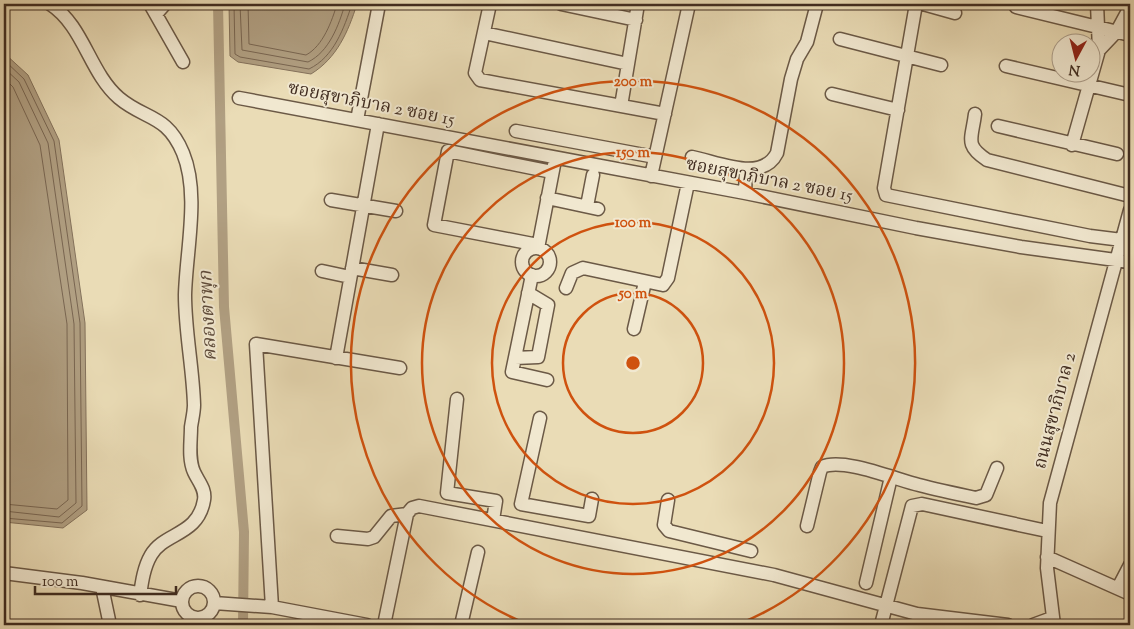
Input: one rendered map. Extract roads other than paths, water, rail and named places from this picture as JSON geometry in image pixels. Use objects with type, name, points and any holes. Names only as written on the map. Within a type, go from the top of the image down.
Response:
[{"type":"street","points":[[50,4],[76,32],[100,76],[119,98],[154,117],[172,132],[184,154],[191,195],[185,296],[194,405],[190,451],[193,471],[202,485],[204,498],[199,514],[190,526],[152,553],[143,575],[140,595]]},
{"type":"street","points":[[357,120],[379,4]]},
{"type":"street","points":[[490,4],[476,73],[480,80],[665,114]]},
{"type":"street","points":[[561,4],[636,20]]},
{"type":"street","points":[[621,106],[638,4]]},
{"type":"street","points":[[651,176],[689,4]]},
{"type":"street","points":[[692,157],[757,169],[766,166],[773,160],[777,152],[791,78],[797,59],[806,42],[817,4]]},
{"type":"street","points":[[916,4],[884,188],[886,194],[1072,232],[1122,240]]},
{"type":"street","points":[[923,4],[956,13]]},
{"type":"street","points":[[1097,4],[1097,32]]},
{"type":"street","points":[[157,7],[183,62]]},
{"type":"street","points":[[1016,7],[1130,35]]},
{"type":"street","points":[[1102,47],[1117,31],[1130,7]]},
{"type":"street","points":[[484,33],[628,64]]},
{"type":"street","points":[[840,39],[942,65]]},
{"type":"street","points":[[1006,66],[1130,96]]},
{"type":"street","points":[[1072,145],[1089,82]]},
{"type":"street","points":[[832,94],[898,110]]},
{"type":"street","name":"ซอยสุขาภิบาล 2 ซอย 15","points":[[239,98],[744,193],[1002,244],[1130,262]]},
{"type":"street","points":[[975,114],[971,145],[974,151],[987,160],[1130,196]]},
{"type":"street","points":[[336,358],[378,124]]},
{"type":"street","points":[[998,126],[1072,145],[1117,154]]},
{"type":"street","points":[[516,131],[655,157]]},
{"type":"street","points":[[538,246],[527,250],[522,258],[524,270],[532,276],[541,275],[550,265],[549,255],[538,246],[434,225],[448,151],[552,172]]},
{"type":"street","points":[[538,246],[555,158]]},
{"type":"street","points":[[744,193],[746,168]]},
{"type":"street","points":[[547,198],[593,207],[593,175]]},
{"type":"street","points":[[566,288],[572,273],[576,269],[583,268],[660,285],[666,282],[688,183]]},
{"type":"street","points":[[331,200],[396,211]]},
{"type":"street","name":"ถนนสุขาภิบาล 2","points":[[1053,622],[1047,557],[1050,503],[1059,464],[1128,224],[1130,210]]},
{"type":"street","points":[[322,271],[392,275]]},
{"type":"street","points":[[532,276],[512,372],[547,380]]},
{"type":"street","points":[[634,329],[645,282]]},
{"type":"street","points":[[515,358],[538,357],[548,305],[528,293]]},
{"type":"street","points":[[272,607],[256,344],[400,368]]},
{"type":"street","points":[[457,399],[447,493],[496,502],[493,520]]},
{"type":"street","points":[[540,418],[521,504],[589,516],[592,499]]},
{"type":"street","points":[[807,526],[822,467],[832,464],[844,466],[920,486],[981,497],[989,489],[997,468]]},
{"type":"street","points":[[866,583],[891,477]]},
{"type":"street","points":[[881,625],[910,509],[917,504],[920,486]]},
{"type":"street","points":[[668,500],[664,525],[669,531],[751,551]]},
{"type":"street","points":[[917,504],[1047,531]]},
{"type":"street","points":[[384,625],[407,514],[412,508],[419,506],[675,554],[774,575],[917,614],[1008,625]]},
{"type":"street","points":[[545,530],[549,509]]},
{"type":"street","points":[[337,536],[368,539],[374,537],[391,516],[407,514]]},
{"type":"street","points":[[675,554],[678,534]]},
{"type":"street","points":[[461,625],[478,552]]},
{"type":"street","points":[[1047,557],[1130,594]]},
{"type":"street","points":[[1118,588],[1130,565]]},
{"type":"street","points":[[4,574],[102,587],[182,601]]},
{"type":"street","points":[[196,586],[207,589],[211,593],[214,603],[209,613],[199,618],[189,616],[182,606],[182,601],[186,591],[196,586]]},
{"type":"street","points":[[102,587],[110,625]]},
{"type":"street","points":[[214,603],[272,607],[367,625]]},
{"type":"street","points":[[1033,625],[1053,622]]},
{"type":"water","points":[[229,4],[357,4],[350,24],[335,52],[320,68],[311,74],[238,62],[230,56]]},
{"type":"water","points":[[4,53],[28,75],[59,140],[85,323],[87,510],[63,528],[4,522]]},
{"type":"waterway","name":"คลองตาพุก","points":[[218,4],[224,307],[244,532],[243,625]]}]
